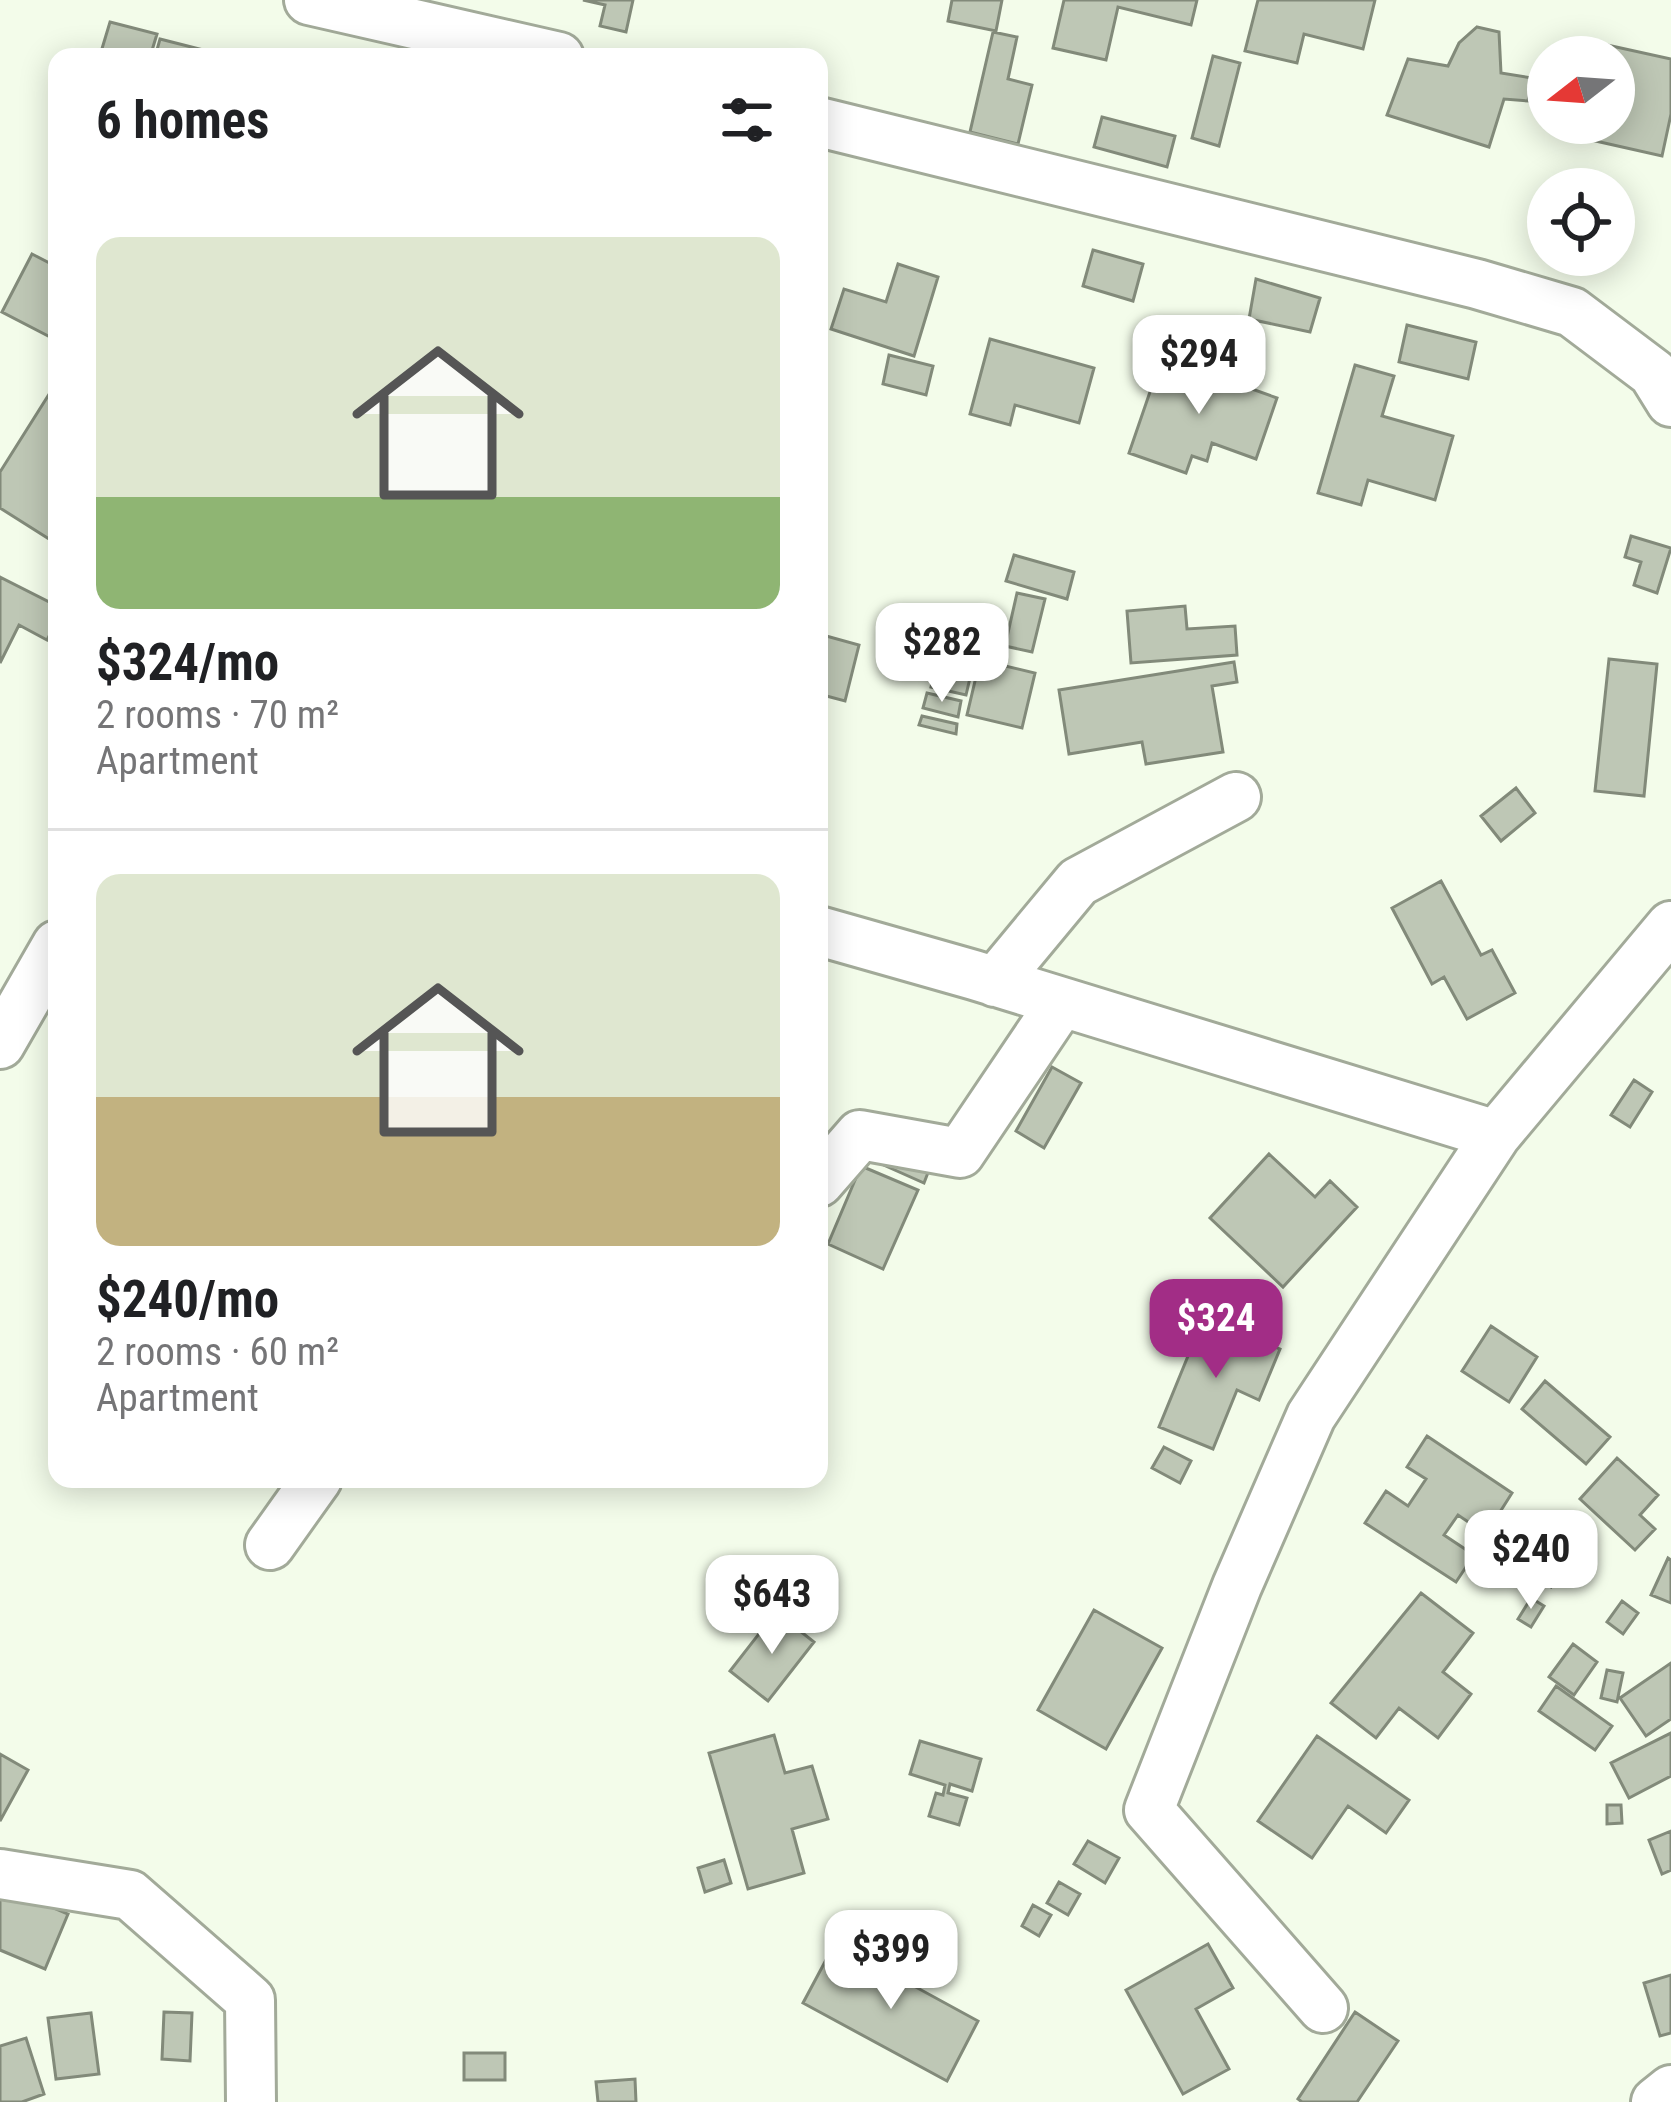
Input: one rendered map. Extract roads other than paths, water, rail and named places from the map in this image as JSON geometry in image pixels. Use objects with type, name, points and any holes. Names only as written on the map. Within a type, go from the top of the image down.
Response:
[{"type":"street","points":[[309,0],[479,31],[531,48]]},
{"type":"street","points":[[828,124],[1477,284],[1572,312],[1653,374],[1671,402]]},
{"type":"street","points":[[995,982],[1078,882],[1237,797]]},
{"type":"street","points":[[1323,2008],[1148,1810],[1311,1416],[1496,1136],[1671,926]]},
{"type":"street","points":[[828,935],[1496,1136]]},
{"type":"street","points":[[0,1044],[48,961]]},
{"type":"street","points":[[828,1172],[860,1135],[960,1153],[1061,1003]]},
{"type":"street","points":[[270,1545],[311,1488]]},
{"type":"street","points":[[0,1874],[130,1894],[250,2000],[251,2102]]},
{"type":"street","points":[[1655,2102],[1671,2090]]}]
